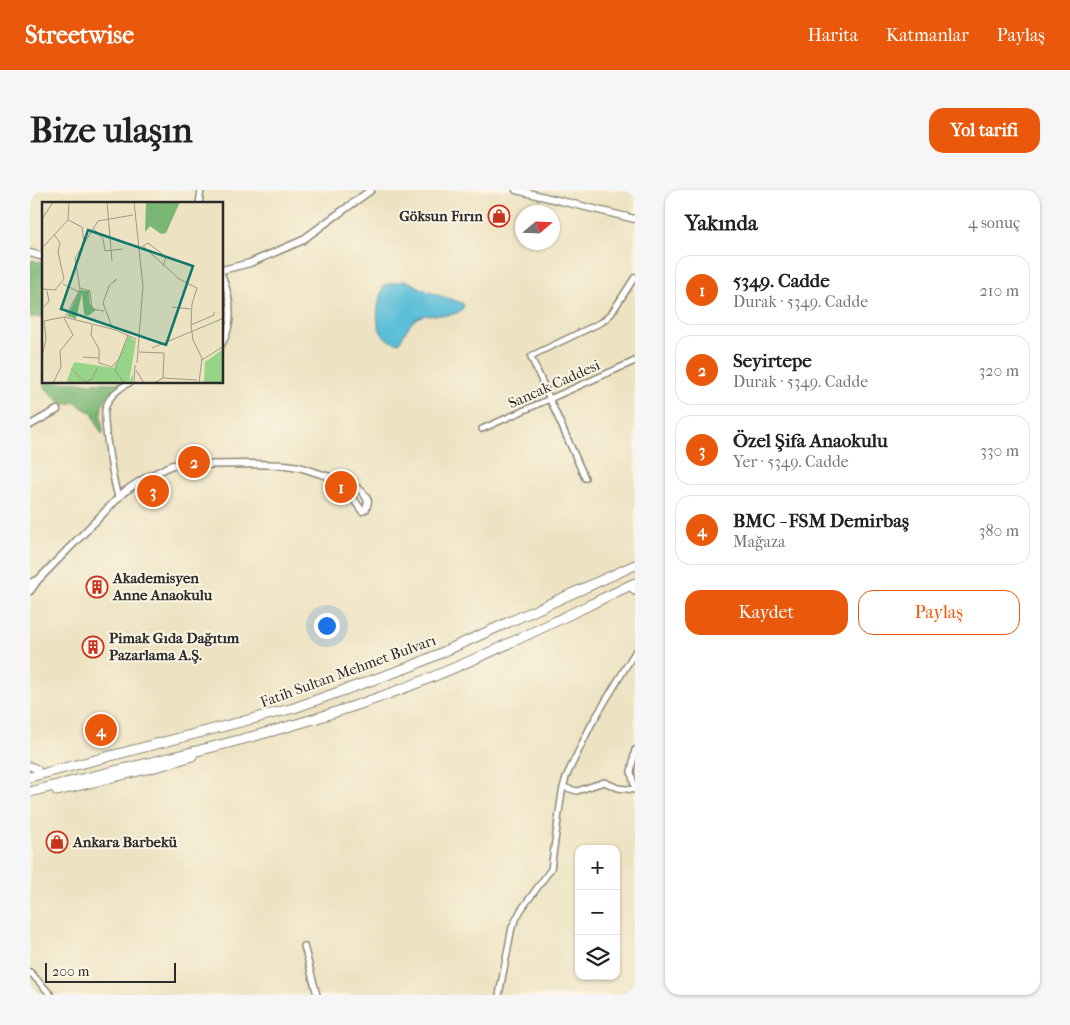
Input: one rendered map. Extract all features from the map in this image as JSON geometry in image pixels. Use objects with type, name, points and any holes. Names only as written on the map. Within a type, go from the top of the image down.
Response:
[{"type":"highway","name":"Fatih Sultan Mehmet Bulvarı","points":[[31,771],[180,738],[294,708],[412,666],[635,564]]},
{"type":"highway","name":"Fatih Sultan Mehmet Bulvarı","points":[[31,794],[285,727],[380,697],[495,650],[633,587]]},
{"type":"highway","points":[[31,771],[184,731],[204,732]]},
{"type":"highway","points":[[31,794],[190,757],[208,747]]},
{"type":"street","points":[[224,270],[250,263],[300,241],[371,190]]},
{"type":"street","points":[[516,190],[542,193],[635,219]]},
{"type":"street","points":[[585,478],[531,357],[602,322],[611,314],[635,277]]},
{"type":"street","points":[[224,281],[230,300],[231,313],[224,339]]},
{"type":"street","name":"Sancak Caddesi","points":[[482,429],[635,361]]},
{"type":"street","points":[[118,497],[114,482],[104,410],[112,396],[128,384]]},
{"type":"street","points":[[30,425],[57,410]]},
{"type":"street","points":[[30,591],[39,579],[130,486],[166,468],[180,464],[285,465],[351,485],[363,492],[368,501],[366,510],[362,511],[340,482]]},
{"type":"street","points":[[30,583],[39,579]]},
{"type":"street","points":[[499,995],[512,927],[521,910],[551,869],[566,777],[586,733],[635,652]]},
{"type":"street","points":[[563,787],[577,791],[604,782],[618,788],[635,790],[631,772],[635,750]]},
{"type":"street","points":[[304,946],[317,995]]},
{"type":"street","points":[[30,972],[49,993],[40,995]]},
{"type":"green space","points":[[30,260],[42,263],[42,317],[30,317]]},
{"type":"green space","points":[[224,294],[228,315],[224,334]]},
{"type":"green space","points":[[44,384],[123,384],[111,392],[102,405],[103,433],[101,433],[92,413],[76,402],[61,405]]},
{"type":"water","points":[[404,281],[410,282],[426,291],[462,303],[464,306],[460,311],[451,315],[422,316],[414,320],[408,327],[399,343],[390,340],[379,329],[378,311],[381,293],[384,285]]},
{"type":"place","name":"Göksun Fırın","points":[[499,216]]},
{"type":"place","name":"Seyirtepe","points":[[194,462]]},
{"type":"place","name":"5349. Cadde","points":[[341,487]]},
{"type":"place","name":"Özel Şifa Anaokulu","points":[[153,491]]},
{"type":"place","name":"Akademisyen Anne Anaokulu","points":[[97,587]]},
{"type":"place","name":"Pimak Gıda Dağıtım Pazarlama A.Ş.","points":[[93,647]]},
{"type":"place","name":"BMC - FSM Demirbaş","points":[[101,730]]},
{"type":"place","name":"Ankara Barbekü","points":[[57,842]]}]
